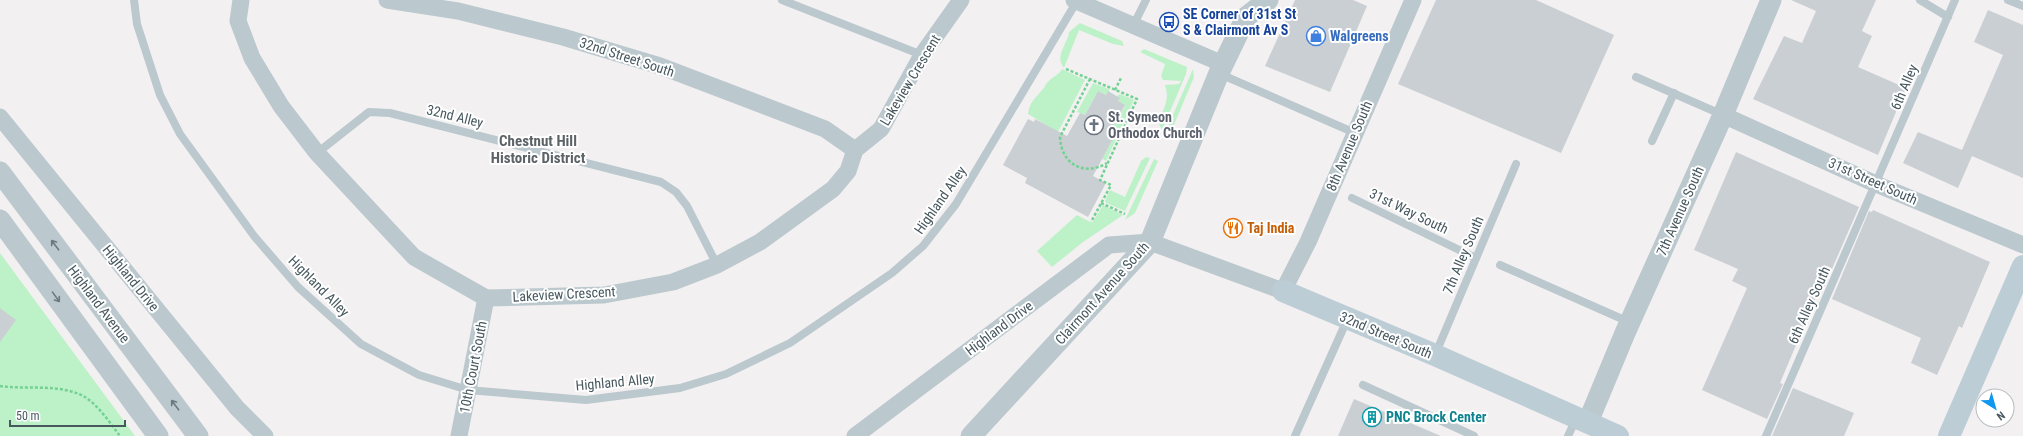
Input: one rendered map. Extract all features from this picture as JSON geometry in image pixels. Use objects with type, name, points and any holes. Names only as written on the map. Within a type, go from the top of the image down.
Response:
[{"type":"main road","points":[[1949,436],[2023,266]]},
{"type":"main road","name":"32nd Street South","points":[[1283,291],[1435,355],[1584,428],[1618,436]]},
{"type":"street","points":[[240,0],[238,21],[252,58],[281,106],[317,153],[414,257],[486,298]]},
{"type":"street","name":"32nd Street South","points":[[387,0],[473,15],[563,37],[660,66],[825,128],[855,150]]},
{"type":"street","name":"Lakeview Crescent","points":[[486,298],[604,294],[673,282],[717,265],[760,242],[833,189],[848,171],[855,150],[881,129],[922,55],[961,0]]},
{"type":"street","name":"Clairmont Avenue South","points":[[970,436],[1150,242],[1245,8],[1268,0]]},
{"type":"street","name":"8th Avenue South","points":[[1283,291],[1308,242],[1413,0]]},
{"type":"street","name":"7th Avenue South","points":[[1584,428],[1630,322],[1724,115],[1771,0]]},
{"type":"street","points":[[1076,1],[1133,26],[1221,69]]},
{"type":"street","name":"31st Street South","points":[[1724,115],[1876,184],[2023,245]]},
{"type":"street","name":"Highland Drive","points":[[0,117],[237,408],[264,436]]},
{"type":"street","name":"Highland Avenue","points":[[0,172],[198,436]]},
{"type":"street","points":[[0,220],[158,436]]},
{"type":"street","name":"32nd Street South","points":[[1150,242],[1283,291]]},
{"type":"street","name":"Highland Drive","points":[[855,436],[1109,245],[1150,242]]},
{"type":"street","name":"10th Court South","points":[[459,436],[486,298]]},
{"type":"lane","name":"Highland Alley","points":[[134,0],[138,24],[160,94],[180,134],[254,236],[298,288],[361,344],[419,375],[468,390],[586,400],[680,388],[726,374],[790,343],[892,273],[923,246],[956,204],[1076,1]]},
{"type":"lane","points":[[782,0],[922,55]]},
{"type":"lane","points":[[1133,26],[1146,0]]},
{"type":"lane","points":[[1920,0],[1948,17]]},
{"type":"lane","name":"6th Alley","points":[[1876,184],[1955,0]]},
{"type":"lane","points":[[2008,0],[2023,6]]},
{"type":"lane","points":[[1221,69],[1355,133]]},
{"type":"lane","points":[[1636,77],[1674,92],[1724,115]]},
{"type":"lane","points":[[1652,141],[1674,92]]},
{"type":"lane","name":"32nd Alley","points":[[317,153],[369,112],[390,113],[661,182],[676,192],[687,206],[717,265]]},
{"type":"lane","name":"7th Alley South","points":[[1435,355],[1516,164]]},
{"type":"lane","name":"6th Alley South","points":[[1766,436],[1876,184]]},
{"type":"lane","name":"31st Way South","points":[[1352,198],[1476,258]]},
{"type":"lane","points":[[1500,265],[1630,322]]},
{"type":"lane","points":[[1295,436],[1347,319]]},
{"type":"lane","points":[[1363,385],[1474,436]]},
{"type":"path","points":[[1066,69],[1136,99],[1100,180],[1111,185],[1091,222]]},
{"type":"path","points":[[1115,90],[1121,78]]},
{"type":"path","points":[[1090,79],[1060,137],[1060,144],[1066,158],[1079,168],[1094,169],[1107,163]]},
{"type":"path","points":[[1102,202],[1125,214]]},
{"type":"path","points":[[0,386],[54,389],[69,391],[85,397],[98,409],[120,436]]},
{"type":"green space","points":[[1080,23],[1122,41],[1124,46],[1113,44],[1079,30],[1064,68],[1060,59],[1062,50],[1069,32]]},
{"type":"green space","points":[[1144,49],[1187,67],[1186,74],[1162,130],[1158,122],[1167,99],[1165,85],[1179,84],[1181,81],[1163,80],[1161,76],[1165,64],[1140,52]]},
{"type":"green space","points":[[1062,69],[1085,80],[1058,132],[1028,114],[1033,100],[1047,83]]},
{"type":"green space","points":[[1193,69],[1194,77],[1171,132],[1165,133]]},
{"type":"green space","points":[[1093,83],[1109,89],[1109,92],[1106,95],[1098,91],[1085,115],[1077,112]]},
{"type":"green space","points":[[1120,94],[1134,100],[1106,161],[1102,159],[1116,133],[1111,130],[1125,106],[1118,101],[1119,98],[1117,96]]},
{"type":"green space","points":[[1146,157],[1150,158],[1125,211],[1106,203],[1105,201],[1110,190],[1125,197],[1141,161]]},
{"type":"green space","points":[[1154,159],[1158,161],[1135,213],[1125,220]]},
{"type":"green space","points":[[1103,205],[1123,215],[1083,242],[1052,267],[1037,251],[1077,215],[1092,223]]},
{"type":"green space","points":[[0,253],[135,436],[0,436]]},
{"type":"building","name":"Walgreens","points":[[1295,0],[1353,0],[1367,6],[1330,92],[1265,66]]},
{"type":"building","points":[[1436,0],[1536,0],[1614,35],[1561,153],[1398,84]]},
{"type":"building","points":[[1791,0],[1876,0],[1862,31],[1872,36],[1858,67],[1906,88],[1878,155],[1753,99],[1784,36],[1802,43],[1816,11]]},
{"type":"building","points":[[1988,10],[2023,25],[2023,178],[1972,156],[1958,188],[1903,163],[1918,132],[1962,150],[2003,55],[1974,42]]},
{"type":"building","points":[[1098,91],[1106,95],[1108,91],[1120,98],[1118,101],[1125,105],[1111,130],[1116,133],[1093,176],[1106,183],[1088,217],[1025,183],[1027,178],[1003,165],[1028,119],[1034,122],[1035,119],[1067,136],[1080,113],[1085,115]]},
{"type":"building","points":[[1736,152],[1859,207],[1821,294],[1818,293],[1780,383],[1783,384],[1767,419],[1702,390],[1747,288],[1732,281],[1738,269],[1694,250]]},
{"type":"building","points":[[1873,210],[1990,262],[1962,328],[1959,326],[1937,375],[1911,363],[1921,338],[1832,299],[1869,211],[1872,212]]},
{"type":"building","points":[[0,308],[16,320],[0,342]]},
{"type":"building","points":[[1793,388],[1854,413],[1844,436],[1772,436]]},
{"type":"building","name":"PNC Brock Center","points":[[1354,399],[1441,436],[1338,436]]},
{"type":"place","name":"SE Corner of 31st St S & Clairmont Av S","points":[[1169,22]]},
{"type":"place","name":"Walgreens","points":[[1316,36]]},
{"type":"place","name":"St. Symeon Orthodox Church","points":[[1094,125]]},
{"type":"place","name":"Taj India","points":[[1233,228]]},
{"type":"place","name":"PNC Brock Center","points":[[1372,417]]},
{"type":"district","name":"Chestnut Hill Historic District","points":[[538,150]]}]
